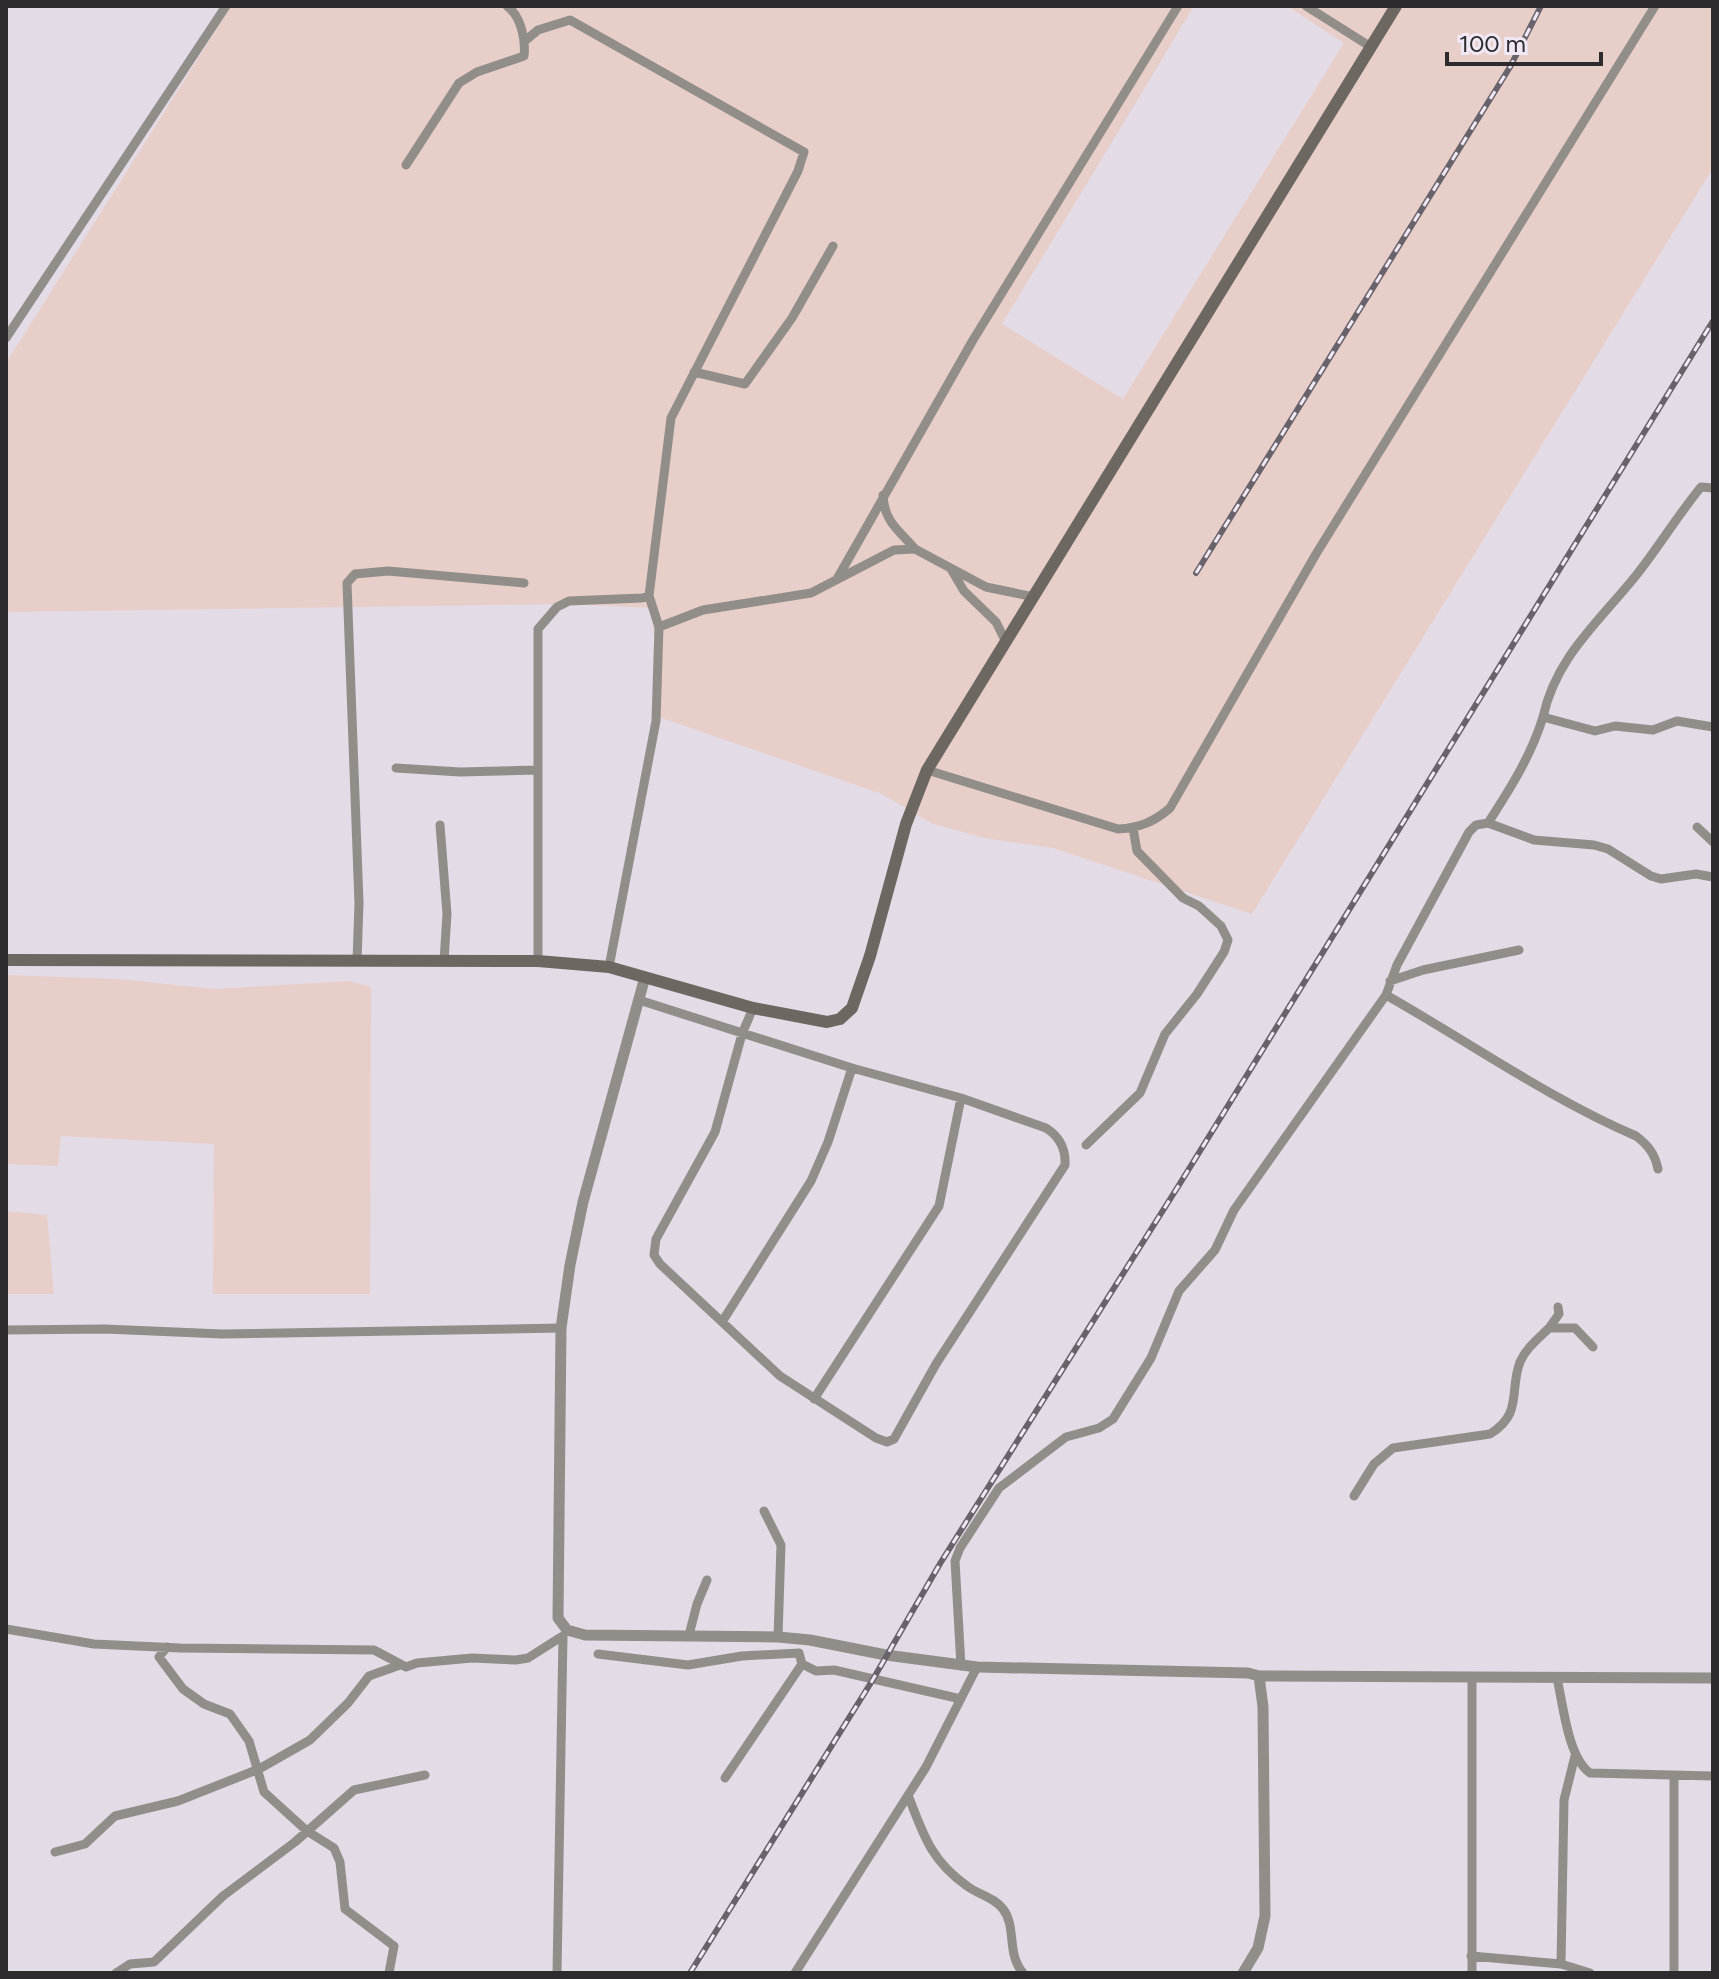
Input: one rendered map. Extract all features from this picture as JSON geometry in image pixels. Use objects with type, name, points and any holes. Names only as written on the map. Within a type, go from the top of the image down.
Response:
[{"type":"main road","points":[[6,960],[538,961],[609,967],[753,1008],[827,1022],[840,1019],[852,1008],[870,956],[906,824],[927,770],[1396,6]]},
{"type":"street","points":[[6,338],[226,6]]},
{"type":"street","points":[[406,165],[459,83],[477,72],[524,56],[526,40],[513,10],[507,6]]},
{"type":"street","points":[[837,579],[1031,242],[1178,6]]},
{"type":"street","points":[[1306,6],[1371,47]]},
{"type":"street","points":[[927,770],[1118,829],[1133,828],[1158,818],[1170,808],[1316,554],[1655,6]]},
{"type":"street","points":[[526,40],[538,30],[570,20],[804,152],[798,171],[671,418],[649,596],[659,627],[656,721],[609,967]]},
{"type":"street","points":[[694,372],[745,384],[792,318],[833,246]]},
{"type":"street","points":[[1488,823],[1519,776],[1537,738],[1549,691],[1571,653],[1627,587],[1701,487],[1713,488]]},
{"type":"street","points":[[883,495],[884,510],[890,521],[915,549],[986,587],[1034,597]]},
{"type":"street","points":[[659,627],[703,610],[764,603],[811,593],[894,550],[915,549]]},
{"type":"street","points":[[949,566],[964,591],[996,622],[1006,642]]},
{"type":"street","points":[[357,961],[359,903],[347,583],[355,574],[388,571],[524,583]]},
{"type":"street","points":[[538,961],[538,629],[557,607],[569,601],[649,596]]},
{"type":"street","points":[[1543,717],[1595,731],[1615,726],[1653,730],[1677,721],[1713,727]]},
{"type":"street","points":[[396,768],[460,772],[536,770]]},
{"type":"street","points":[[961,1666],[955,1561],[960,1548],[999,1488],[1066,1437],[1099,1428],[1113,1419],[1151,1358],[1179,1291],[1215,1250],[1234,1210],[1386,995],[1390,981],[1469,832],[1476,825],[1488,823],[1534,840],[1608,849],[1661,879],[1696,874],[1713,877]]},
{"type":"street","points":[[440,825],[447,914],[444,961]]},
{"type":"street","points":[[1697,827],[1713,842]]},
{"type":"street","points":[[1086,1145],[1140,1093],[1165,1034],[1197,994],[1224,952],[1228,940],[1221,926],[1199,906],[1183,898],[1137,851],[1133,828]]},
{"type":"street","points":[[1390,981],[1423,970],[1519,950]]},
{"type":"street","points":[[557,1973],[564,1633],[557,1610],[561,1328],[583,1202],[645,977]]},
{"type":"street","points":[[1386,995],[1544,1091],[1636,1136],[1647,1144],[1658,1169]]},
{"type":"street","points":[[639,1000],[742,1034],[852,1068],[961,1098],[1055,1134],[1066,1155],[1065,1165],[936,1364],[894,1439],[887,1442],[780,1376],[654,1255],[656,1239],[715,1132],[742,1034],[753,1008]]},
{"type":"street","points":[[722,1322],[811,1181],[828,1142],[852,1068]]},
{"type":"street","points":[[814,1399],[939,1206],[961,1098]]},
{"type":"street","points":[[1354,1496],[1374,1464],[1393,1448],[1490,1434],[1501,1427],[1515,1402],[1520,1363],[1526,1351],[1559,1314],[1558,1307]]},
{"type":"street","points":[[6,1330],[105,1329],[222,1334],[561,1328]]},
{"type":"street","points":[[1549,1328],[1575,1328],[1593,1347]]},
{"type":"street","points":[[764,1511],[781,1545],[778,1637]]},
{"type":"street","points":[[689,1635],[707,1580]]},
{"type":"street","points":[[6,1629],[94,1644],[368,1649],[380,1652],[406,1667],[417,1663],[472,1658],[528,1658],[564,1633],[778,1637],[977,1667],[1248,1673],[1259,1676],[1713,1678]]},
{"type":"street","points":[[167,1647],[159,1657],[183,1689],[204,1704],[230,1714],[249,1741],[264,1792],[307,1831],[334,1848],[340,1862],[345,1909],[394,1946],[389,1973]]},
{"type":"street","points":[[598,1654],[688,1665],[742,1656],[799,1653],[802,1664],[816,1671],[834,1670],[961,1699]]},
{"type":"street","points":[[725,1778],[802,1664]]},
{"type":"street","points":[[55,1852],[85,1844],[115,1816],[178,1801],[259,1769],[310,1740],[348,1703],[369,1676],[400,1665]]},
{"type":"street","points":[[795,1973],[926,1767],[977,1667]]},
{"type":"street","points":[[1243,1973],[1258,1948],[1265,1916],[1263,1707],[1259,1676]]},
{"type":"street","points":[[1472,1678],[1472,1973]]},
{"type":"street","points":[[1557,1678],[1575,1756],[1583,1769],[1597,1775],[1713,1776]]},
{"type":"street","points":[[1561,1964],[1564,1800],[1575,1756]]},
{"type":"street","points":[[116,1973],[130,1964],[154,1962],[223,1896],[354,1790],[425,1775]]},
{"type":"street","points":[[1674,1776],[1674,1972]]},
{"type":"street","points":[[908,1795],[924,1837],[940,1864],[1003,1909],[1008,1919],[1014,1959],[1023,1973]]},
{"type":"street","points":[[1471,1956],[1561,1964],[1590,1973]]},
{"type":"street","points":[[1664,1973],[1680,1973]]},
{"type":"shaded area","points":[[231,6],[1194,6],[1002,324],[1123,399],[1344,43],[1287,6],[1713,6],[1713,168],[1252,914],[1053,848],[984,838],[931,823],[882,794],[653,715],[658,659],[650,608],[567,604],[6,612],[6,363]]},
{"type":"shaded area","points":[[6,975],[119,979],[215,989],[349,981],[371,987],[370,1294],[213,1294],[214,1144],[61,1136],[58,1166],[6,1164]]},
{"type":"shaded area","points":[[6,1211],[47,1215],[54,1294],[6,1294]]},
{"type":"railway","points":[[1196,573],[1510,67],[1541,6]]},
{"type":"railway","points":[[690,1973],[872,1681],[941,1562],[1179,1185],[1713,321]]}]
